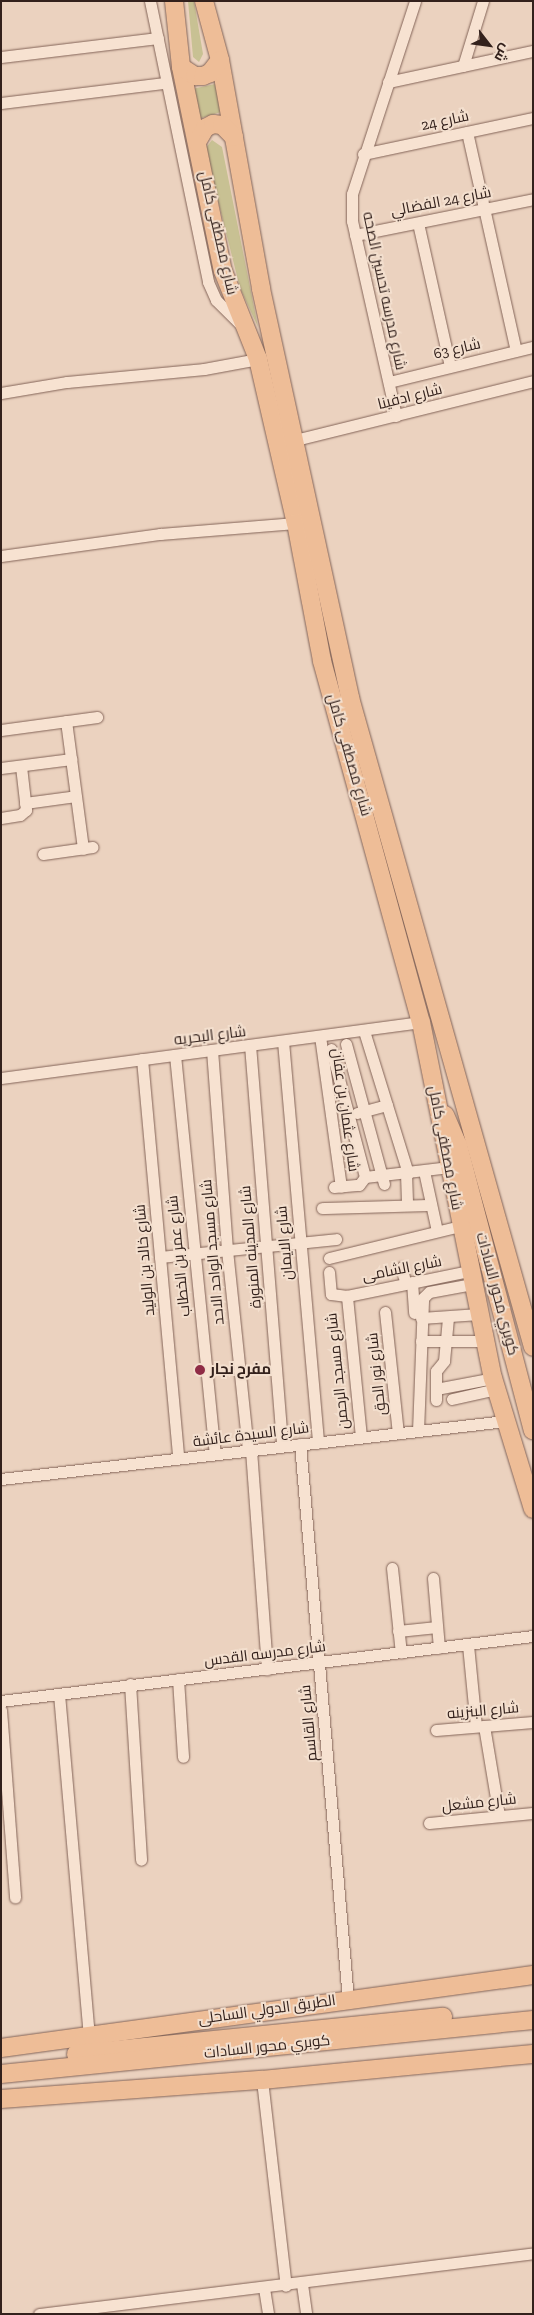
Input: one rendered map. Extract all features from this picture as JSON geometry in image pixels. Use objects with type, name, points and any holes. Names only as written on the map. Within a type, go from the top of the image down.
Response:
[{"type":"main road","name":"شارع مصطفى كامل","points":[[174,1],[181,67],[223,271],[258,359],[296,523],[322,661],[421,1022],[460,1226],[494,1384],[533,1509]]},
{"type":"main road","name":"شارع مصطفى كامل","points":[[204,1],[220,60],[262,289],[350,698],[533,1347]]},
{"type":"main road","points":[[181,67],[195,76],[203,76],[216,68],[220,60]]},
{"type":"main road","points":[[197,142],[205,128],[213,124],[222,125],[234,137]]},
{"type":"main road","name":"كوبري محور السادات","points":[[437,1106],[448,1118],[458,1145],[533,1430]]},
{"type":"main road","points":[[518,1460],[533,1471]]},
{"type":"main road","name":"الطريق الدولي الساحلى","points":[[1,2048],[89,2034],[533,1975]]},
{"type":"main road","name":"كوبري محور السادات","points":[[1,2074],[342,2034],[533,2009]]},
{"type":"main road","name":"كوبري محور السادات","points":[[1,2062],[533,2020]]},
{"type":"main road","points":[[1,2099],[262,2080],[533,2054]]},
{"type":"street","points":[[150,1],[165,84],[208,282],[216,300],[246,330]]},
{"type":"street","name":"شارع مدرسه تحسين الصحه","points":[[396,416],[355,235],[352,194],[415,1]]},
{"type":"street","points":[[463,66],[483,1]]},
{"type":"street","points":[[1,56],[158,38]]},
{"type":"street","points":[[388,82],[533,51]]},
{"type":"street","points":[[1,103],[165,84]]},
{"type":"street","name":"شارع 24","points":[[364,154],[533,118]]},
{"type":"street","points":[[467,132],[516,351]]},
{"type":"street","name":"شارع 24 الفضالي","points":[[355,235],[533,199]]},
{"type":"street","points":[[418,223],[450,366]]},
{"type":"street","name":"شارع 63","points":[[388,382],[533,347]]},
{"type":"street","points":[[1,393],[67,382],[194,370],[258,359]]},
{"type":"street","name":"شارع ادفينا","points":[[295,440],[533,381]]},
{"type":"street","points":[[1,556],[160,534],[296,523]]},
{"type":"street","points":[[1,730],[97,717]]},
{"type":"street","points":[[43,854],[88,848],[76,796],[66,721]]},
{"type":"street","points":[[1,768],[71,760]]},
{"type":"street","points":[[1,818],[23,814],[25,803],[20,766]]},
{"type":"street","points":[[25,803],[76,796]]},
{"type":"street","name":"شارع البحريه","points":[[1,1078],[320,1036],[365,1034],[421,1022]]},
{"type":"street","points":[[407,1205],[407,1173],[365,1034],[346,1044],[327,1050],[366,1177],[383,1180],[407,1173],[449,1167]]},
{"type":"street","name":"شارع عثمان بن عفان","points":[[320,1036],[327,1050],[337,1187],[359,1185],[366,1177]]},
{"type":"street","name":"شارع الايمان","points":[[283,1041],[318,1442]]},
{"type":"street","points":[[346,1044],[383,1180]]},
{"type":"street","name":"شارع المدينه المنورة","points":[[250,1046],[282,1446]]},
{"type":"street","name":"شارع مسجد الواحد الاحد","points":[[212,1050],[227,1250],[250,1450],[267,1669]]},
{"type":"street","name":"شارع عمر بن الخطاب","points":[[175,1055],[214,1454]]},
{"type":"street","name":"شارع خالد بن الوليد","points":[[142,1059],[178,1458]]},
{"type":"street","points":[[348,1116],[387,1105]]},
{"type":"street","points":[[424,1171],[437,1231]]},
{"type":"street","points":[[322,1208],[431,1206]]},
{"type":"street","points":[[329,1258],[460,1226]]},
{"type":"street","points":[[160,1257],[336,1239]]},
{"type":"street","points":[[402,1267],[418,1316],[421,1341],[418,1431]]},
{"type":"street","points":[[329,1272],[332,1295],[346,1299]]},
{"type":"street","points":[[418,1316],[422,1300],[426,1294],[471,1278]]},
{"type":"street","name":"شارع الشامى","points":[[346,1299],[408,1283],[471,1278]]},
{"type":"street","name":"شارع مسجد الرحمن","points":[[346,1299],[361,1437]]},
{"type":"street","name":"شارع نور الحق","points":[[385,1312],[398,1433]]},
{"type":"street","points":[[418,1316],[448,1318],[479,1314]]},
{"type":"street","points":[[436,1389],[436,1369],[444,1361],[448,1318]]},
{"type":"street","points":[[421,1341],[484,1341]]},
{"type":"street","points":[[419,1378],[436,1389],[494,1384]]},
{"type":"street","points":[[452,1398],[494,1384]]},
{"type":"street","name":"شارع السيدة عائشة","points":[[1,1479],[505,1421]]},
{"type":"street","name":"شارع القاسم","points":[[300,1444],[348,1999]]},
{"type":"street","points":[[392,1568],[401,1653]]},
{"type":"street","points":[[433,1578],[439,1648]]},
{"type":"street","points":[[398,1631],[437,1627]]},
{"type":"street","name":"شارع مدرسه القدس","points":[[1,1701],[533,1636]]},
{"type":"street","points":[[468,1645],[480,1726],[499,1816]]},
{"type":"street","points":[[178,1679],[183,1757]]},
{"type":"street","points":[[130,1684],[141,1860]]},
{"type":"street","points":[[60,1694],[89,2034]]},
{"type":"street","points":[[1,1710],[15,1897]]},
{"type":"street","name":"شارع البنزينه","points":[[436,1730],[533,1722]]},
{"type":"street","name":"شارع مشعل","points":[[429,1823],[533,1813]]},
{"type":"street","points":[[262,2080],[286,2286]]},
{"type":"street","points":[[39,2314],[136,2308],[264,2288],[533,2253]]},
{"type":"street","points":[[302,2284],[306,2314]]},
{"type":"street","points":[[264,2288],[268,2314]]},
{"type":"shaded area","points":[[188,1],[194,1],[203,54],[199,62],[193,57]]},
{"type":"shaded area","points":[[215,84],[221,112],[198,119],[192,89]]},
{"type":"shaded area","points":[[212,140],[222,147],[258,327],[240,288],[205,149]]},
{"type":"place","name":"مفرح نجار","points":[[200,1370]]}]
